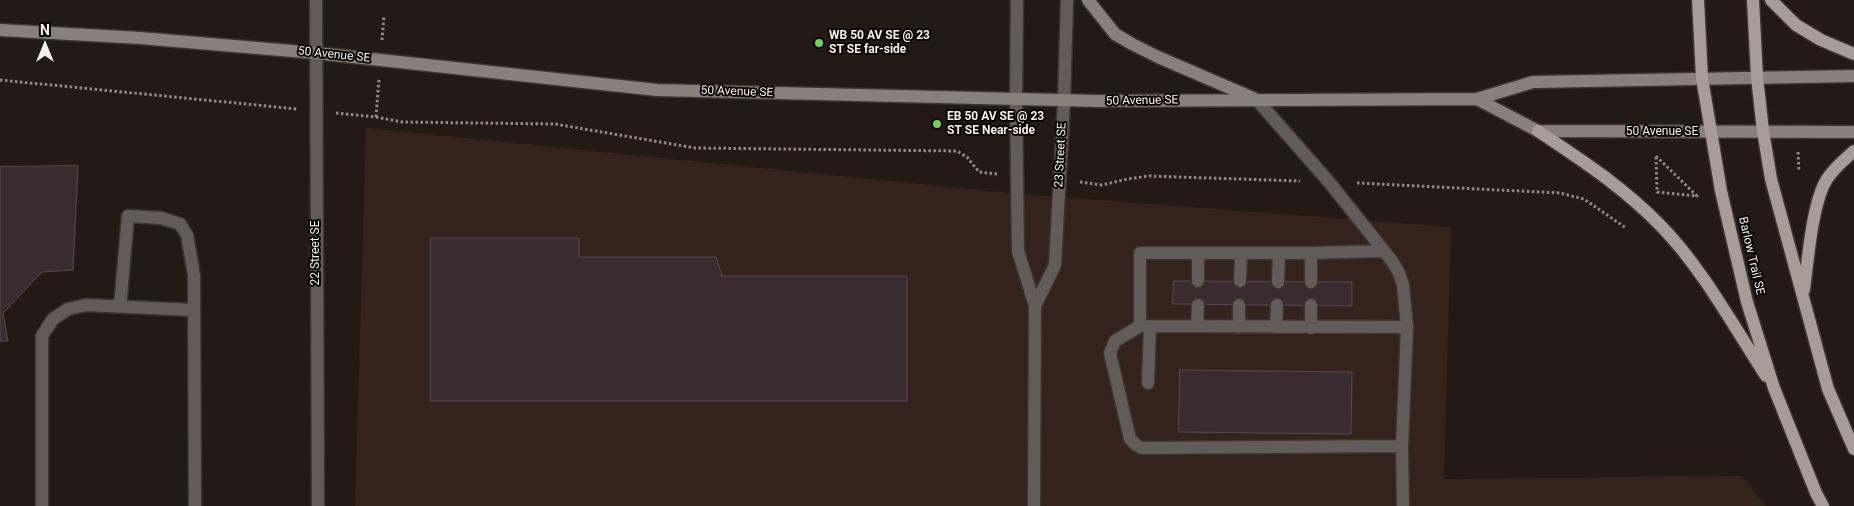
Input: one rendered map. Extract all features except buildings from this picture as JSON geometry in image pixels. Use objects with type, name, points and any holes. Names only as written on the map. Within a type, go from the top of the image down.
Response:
[{"type":"main road","name":"Barlow Trail SE","points":[[1698,0],[1702,78],[1721,191],[1747,302],[1774,388],[1823,506]]},
{"type":"main road","points":[[1754,0],[1757,78],[1771,179],[1828,389],[1854,449]]},
{"type":"main road","points":[[1771,0],[1796,25],[1821,40],[1854,54]]},
{"type":"main road","points":[[1538,131],[1611,180],[1662,227],[1684,252],[1774,388]]},
{"type":"main road","points":[[1803,295],[1816,209],[1827,180],[1841,162],[1854,150]]},
{"type":"street","name":"22 Street SE","points":[[316,0],[318,506]]},
{"type":"street","name":"23 Street SE","points":[[1017,0],[1018,251],[1035,306],[1034,506]]},
{"type":"street","name":"23 Street SE","points":[[1035,306],[1054,265],[1064,101],[1066,0]]},
{"type":"street","points":[[1088,0],[1115,34],[1158,57],[1258,100],[1329,182],[1382,251],[1392,261],[1401,279],[1407,327],[1402,446],[1403,506]]},
{"type":"street","name":"50 Avenue SE","points":[[0,30],[140,38],[316,53],[657,90],[1016,100],[1478,98],[1533,82],[1854,76]]},
{"type":"street","name":"50 Avenue SE","points":[[1478,98],[1538,131],[1854,132]]},
{"type":"street","points":[[120,307],[128,216],[162,218],[180,224],[186,235],[194,275],[195,506]]},
{"type":"street","points":[[1148,383],[1140,254],[1311,254],[1382,251]]},
{"type":"street","points":[[1198,254],[1198,281]]},
{"type":"street","points":[[1240,281],[1241,254]]},
{"type":"street","points":[[1278,282],[1279,254]]},
{"type":"street","points":[[1311,254],[1311,282]]},
{"type":"street","points":[[42,506],[42,336],[53,319],[68,309],[86,305],[193,310]]},
{"type":"street","points":[[1197,326],[1198,305]]},
{"type":"street","points":[[1239,327],[1240,305]]},
{"type":"street","points":[[1276,327],[1277,305]]},
{"type":"street","points":[[1311,305],[1311,328]]},
{"type":"street","points":[[1402,446],[1140,448],[1130,439],[1110,353],[1114,340],[1145,326],[1407,327]]},
{"type":"path","points":[[382,44],[384,16]]},
{"type":"path","points":[[376,117],[380,71]]},
{"type":"path","points":[[0,80],[376,117],[402,122],[556,124],[695,148],[957,151],[966,157],[979,172]]},
{"type":"path","points":[[1798,151],[1799,172],[1802,173]]},
{"type":"path","points":[[1656,156],[1663,163],[1697,196],[1657,192],[1656,156]]},
{"type":"path","points":[[1102,185],[1127,178],[1149,176],[1560,193],[1584,199],[1626,228]]},
{"type":"shaded area","points":[[366,128],[1009,193],[1451,227],[1444,479],[1742,476],[1766,506],[355,506]]},
{"type":"place","name":"WB 50 AV SE @ 23 ST SE far-side","points":[[819,43]]},
{"type":"place","name":"EB 50 AV SE @ 23 ST SE Near-side","points":[[937,124]]}]
